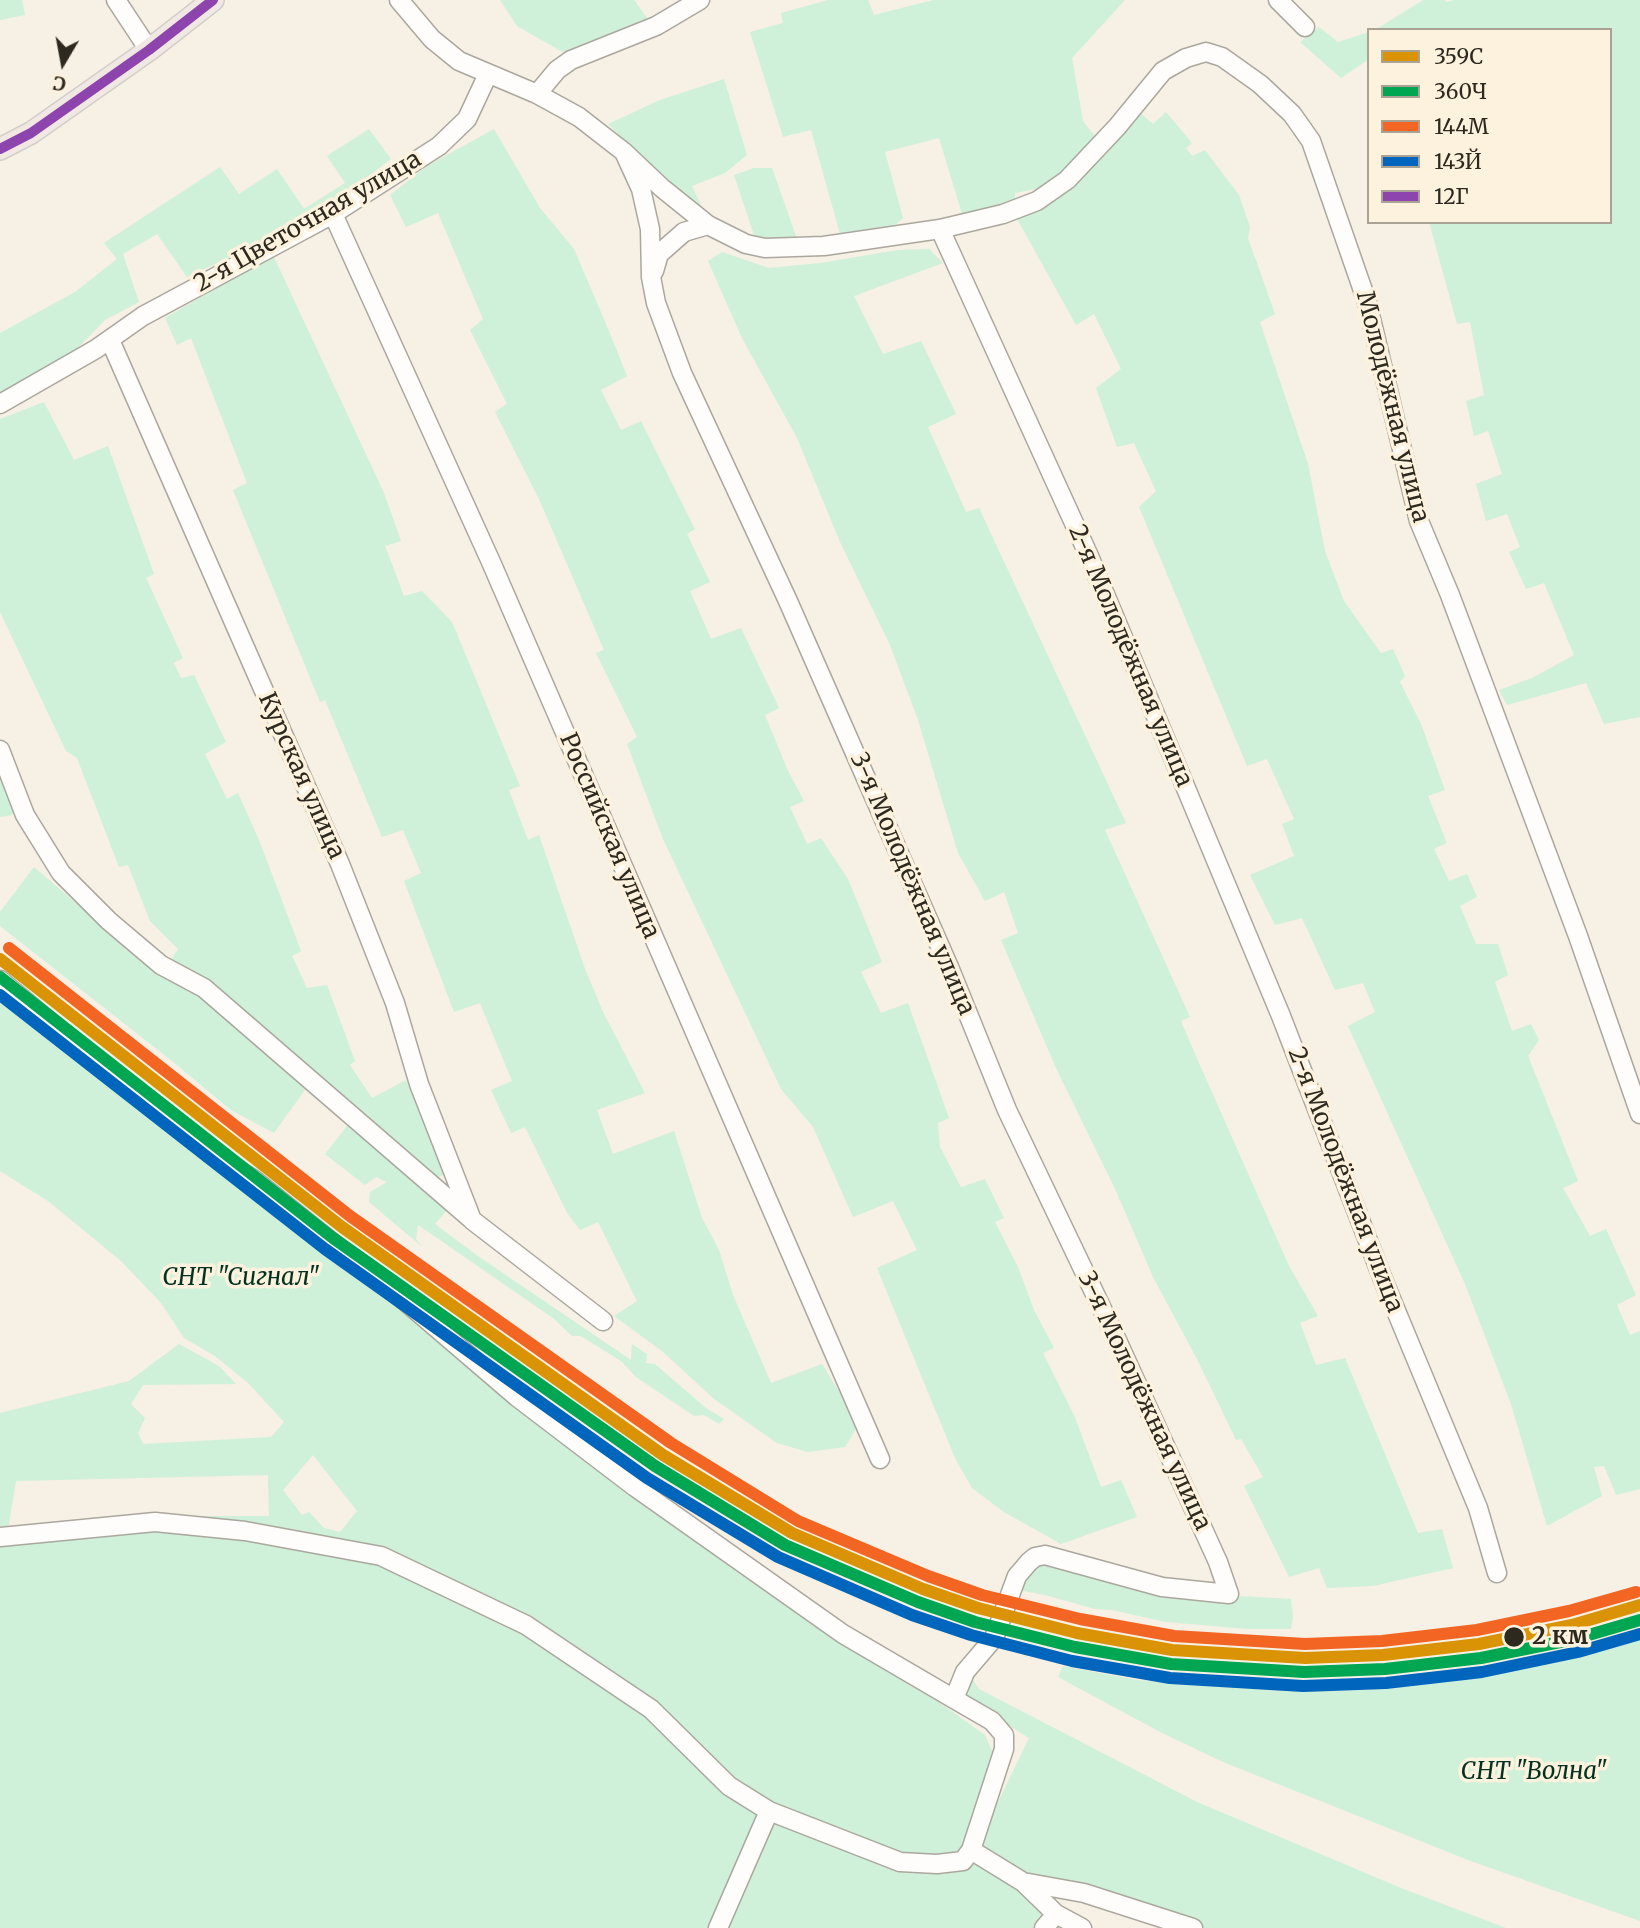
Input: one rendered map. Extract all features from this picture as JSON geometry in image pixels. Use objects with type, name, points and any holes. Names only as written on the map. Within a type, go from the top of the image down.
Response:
[{"type":"main road","points":[[0,149],[31,132],[149,50],[213,0]]},
{"type":"street","points":[[116,0],[149,50]]},
{"type":"street","points":[[400,0],[432,39],[459,61],[537,94],[579,117],[708,225],[746,244],[775,248],[824,246],[940,229]]},
{"type":"street","points":[[537,94],[557,70],[570,60],[656,26],[700,0]]},
{"type":"street","points":[[1278,0],[1305,27]]},
{"type":"street","name":"Молодёжная улица","points":[[940,229],[1003,214],[1037,201],[1067,180],[1117,127],[1163,71],[1186,58],[1206,52],[1222,57],[1260,84],[1292,114],[1311,141],[1367,302],[1419,522],[1450,595],[1578,936],[1640,1114]]},
{"type":"street","name":"2-я Цветочная улица","points":[[0,404],[110,340],[143,316],[333,214],[439,146],[467,119],[488,74]]},
{"type":"street","name":"3-я Молодёжная улица","points":[[624,152],[641,189],[650,229],[656,303],[682,373],[788,601],[949,967],[1007,1110],[1116,1338],[1218,1562],[1229,1594],[1162,1587],[1045,1555],[1035,1558],[1017,1576],[994,1638],[965,1672],[954,1699]]},
{"type":"street","name":"Российская улица","points":[[333,214],[491,562],[880,1460]]},
{"type":"street","points":[[652,277],[659,254],[684,232],[708,225]]},
{"type":"street","name":"2-я Молодёжная улица","points":[[940,229],[1089,556],[1281,1016],[1382,1277],[1478,1508],[1497,1573]]},
{"type":"street","name":"Курская улица","points":[[110,340],[340,864],[395,1003],[419,1084],[472,1220]]},
{"type":"street","points":[[0,750],[26,816],[61,873],[108,921],[161,965],[204,988],[472,1220],[603,1321]]},
{"type":"street","points":[[0,980],[211,1154],[253,1179],[405,1301],[517,1397],[635,1487],[843,1634],[992,1721],[1004,1735],[1004,1748],[971,1850],[963,1861],[937,1864],[901,1862],[769,1811],[729,1786],[650,1709],[526,1625],[381,1556],[245,1531],[155,1522],[0,1537]]},
{"type":"street","points":[[718,1928],[769,1811]]},
{"type":"street","points":[[971,1850],[1023,1882],[1056,1913],[1082,1928]]},
{"type":"street","points":[[1023,1882],[1084,1893],[1193,1928]]},
{"type":"street","points":[[1044,1928],[1056,1913]]},
{"type":"green space","points":[[0,0],[22,0],[25,15],[0,20]]},
{"type":"green space","points":[[500,0],[634,0],[647,18],[647,25],[566,54],[517,26]]},
{"type":"green space","points":[[828,0],[868,0],[874,15],[933,0],[1125,0],[1072,58],[1083,121],[1097,139],[1051,186],[1015,193],[1015,204],[963,217],[939,138],[885,152],[903,218],[891,228],[840,234],[811,130],[783,137],[750,32],[783,23],[781,13]]},
{"type":"green space","points":[[1423,0],[1640,0],[1640,717],[1604,724],[1586,683],[1507,705],[1499,690],[1532,678],[1574,655],[1544,583],[1526,589],[1509,552],[1520,547],[1507,514],[1486,521],[1476,484],[1502,474],[1488,431],[1474,436],[1466,401],[1484,395],[1470,322],[1457,324],[1430,224],[1612,224],[1612,28],[1378,28]]},
{"type":"green space","points":[[1319,27],[1338,42],[1367,33],[1367,60],[1341,78],[1300,42]]},
{"type":"green space","points":[[724,79],[747,155],[725,173],[692,186],[707,218],[608,124],[660,100]]},
{"type":"green space","points":[[1138,111],[1153,124],[1166,112],[1192,143],[1186,148],[1192,156],[1205,150],[1239,195],[1250,227],[1248,238],[1275,314],[1260,322],[1308,464],[1325,551],[1344,601],[1381,653],[1393,649],[1405,676],[1400,682],[1421,724],[1445,790],[1428,796],[1447,843],[1434,849],[1449,881],[1467,874],[1477,897],[1460,906],[1476,944],[1498,944],[1508,975],[1495,982],[1512,1031],[1531,1024],[1539,1040],[1528,1056],[1578,1181],[1563,1188],[1590,1236],[1606,1229],[1636,1295],[1617,1305],[1630,1335],[1640,1331],[1640,1489],[1616,1495],[1604,1466],[1594,1467],[1602,1496],[1547,1526],[1511,1404],[1465,1284],[1348,1026],[1375,1012],[1363,983],[1335,990],[1302,918],[1275,925],[1250,875],[1294,856],[1282,824],[1294,819],[1267,759],[1247,766],[1139,507],[1156,491],[1134,443],[1117,447],[1096,388],[1121,369],[1094,314],[1076,325],[1016,217],[1066,190],[1105,155]]},
{"type":"green space","points":[[369,129],[391,159],[354,187],[237,254],[187,277],[157,234],[123,254],[139,302],[105,320],[76,350],[0,396],[0,333],[75,292],[117,259],[104,243],[220,167],[239,194],[277,169],[304,209],[345,183],[327,156]]},
{"type":"green space","points":[[494,129],[540,208],[574,249],[609,331],[627,376],[601,390],[621,430],[641,421],[695,529],[687,534],[710,582],[690,591],[711,639],[741,628],[779,708],[765,715],[788,771],[804,801],[790,807],[807,844],[821,838],[848,879],[882,962],[861,972],[881,1013],[908,1003],[949,1118],[938,1123],[940,1147],[961,1187],[985,1179],[1004,1218],[995,1222],[1054,1348],[1043,1353],[1074,1415],[1101,1487],[1121,1480],[1137,1517],[1061,1544],[1004,1512],[972,1488],[955,1458],[877,1268],[917,1250],[893,1201],[853,1217],[813,1127],[781,1089],[663,839],[627,744],[637,737],[596,653],[604,650],[539,499],[495,412],[507,404],[470,330],[483,319],[438,213],[406,227],[390,195],[427,166]]},
{"type":"green space","points":[[754,168],[772,168],[797,239],[755,238],[734,175]]},
{"type":"green space","points":[[929,249],[943,263],[854,296],[883,354],[921,341],[956,414],[928,427],[966,512],[979,508],[1126,823],[1105,830],[1190,1017],[1181,1021],[1199,1063],[1289,1266],[1318,1316],[1300,1323],[1316,1365],[1345,1358],[1418,1533],[1442,1529],[1453,1568],[1373,1586],[1327,1588],[1319,1568],[1289,1577],[1244,1486],[1263,1477],[1241,1439],[1236,1440],[1153,1277],[1116,1191],[1056,1068],[1001,940],[1018,933],[1004,892],[985,901],[958,853],[918,720],[890,645],[840,542],[797,438],[742,338],[708,261],[722,252],[769,268],[898,250]]},
{"type":"green space","points":[[273,255],[384,493],[401,541],[385,546],[404,596],[422,591],[452,622],[520,786],[509,790],[528,840],[539,835],[585,969],[603,1012],[645,1093],[597,1110],[613,1154],[674,1131],[702,1218],[719,1250],[733,1295],[771,1383],[822,1364],[859,1424],[845,1447],[808,1452],[777,1443],[714,1399],[662,1351],[614,1316],[637,1301],[598,1222],[580,1230],[567,1213],[525,1127],[511,1133],[491,1090],[512,1081],[480,1003],[454,1012],[404,881],[421,873],[403,830],[382,837],[325,700],[320,702],[233,490],[247,483],[191,338],[177,345],[165,318]]},
{"type":"green space","points":[[44,402],[74,460],[108,446],[154,574],[146,578],[183,658],[174,663],[181,678],[194,675],[226,742],[205,754],[227,799],[238,793],[259,840],[301,951],[292,956],[307,988],[327,985],[355,1061],[350,1065],[372,1098],[406,1080],[447,1173],[435,1179],[241,1008],[208,983],[169,963],[178,949],[150,921],[128,865],[119,867],[77,758],[66,751],[0,612],[0,419]]},
{"type":"green space","points":[[0,770],[18,808],[12,815],[0,817]]},
{"type":"green space","points":[[34,867],[161,976],[182,982],[307,1087],[274,1133],[231,1110],[0,926],[0,912]]},
{"type":"green space","name":"СНТ \"Сигнал\"","points":[[0,987],[248,1180],[473,1366],[936,1693],[937,1701],[985,1735],[995,1758],[963,1853],[1017,1883],[1068,1928],[0,1928],[0,1413],[129,1381],[179,1344],[219,1366],[236,1384],[143,1385],[131,1404],[145,1418],[138,1433],[143,1444],[271,1437],[284,1422],[248,1383],[215,1356],[184,1338],[161,1303],[121,1261],[48,1201],[0,1171]],"holes":[[[313,1455],[357,1511],[340,1532],[324,1528],[309,1512],[302,1515],[283,1490]],[[268,1475],[269,1516],[185,1516],[179,1525],[8,1529],[16,1481]]]},
{"type":"green space","points":[[351,1121],[448,1209],[435,1224],[631,1360],[632,1344],[647,1354],[646,1363],[655,1364],[706,1408],[724,1419],[719,1424],[704,1415],[694,1416],[636,1377],[621,1361],[581,1336],[572,1336],[553,1318],[418,1225],[416,1239],[423,1247],[369,1202],[370,1192],[387,1182],[376,1177],[365,1185],[325,1154]]},
{"type":"green space","points":[[1050,1564],[1203,1594],[1291,1599],[1291,1629],[1247,1629],[1166,1622],[1095,1609],[1018,1590],[1035,1565]]},
{"type":"green space","name":"СНТ \"Волна\"","points":[[1640,1635],[1640,1921],[1468,1860],[1223,1762],[1162,1733],[1058,1677],[1063,1666],[1137,1680],[1233,1687],[1314,1689],[1390,1686],[1522,1668]]},
{"type":"green space","points":[[973,1680],[979,1689],[1197,1802],[1401,1888],[1506,1928],[1203,1928],[1026,1876],[989,1855],[980,1839],[1029,1738],[961,1695]]},
{"type":"transit line","name":"12Г","points":[[0,149],[31,133],[149,50],[213,0]]},
{"type":"transit line","name":"144М","points":[[9,948],[350,1216],[671,1443],[798,1521],[928,1576],[982,1595],[1080,1619],[1174,1636],[1305,1644],[1382,1641],[1477,1630],[1569,1611],[1636,1592]]},
{"type":"transit line","name":"359С","points":[[0,959],[342,1227],[663,1455],[792,1533],[923,1589],[978,1608],[1077,1633],[1172,1650],[1305,1658],[1383,1655],[1479,1644],[1572,1625],[1640,1605]]},
{"type":"transit line","name":"360Ч","points":[[0,977],[333,1238],[655,1466],[785,1545],[918,1602],[975,1622],[1075,1647],[1171,1664],[1304,1672],[1385,1669],[1481,1658],[1575,1639],[1640,1620]]},
{"type":"transit line","name":"143Й","points":[[0,995],[325,1249],[647,1478],[778,1557],[912,1615],[971,1635],[1072,1661],[1170,1678],[1303,1686],[1386,1683],[1482,1672],[1578,1652],[1640,1634]]},
{"type":"place","name":"2 км","points":[[1514,1637]]}]
